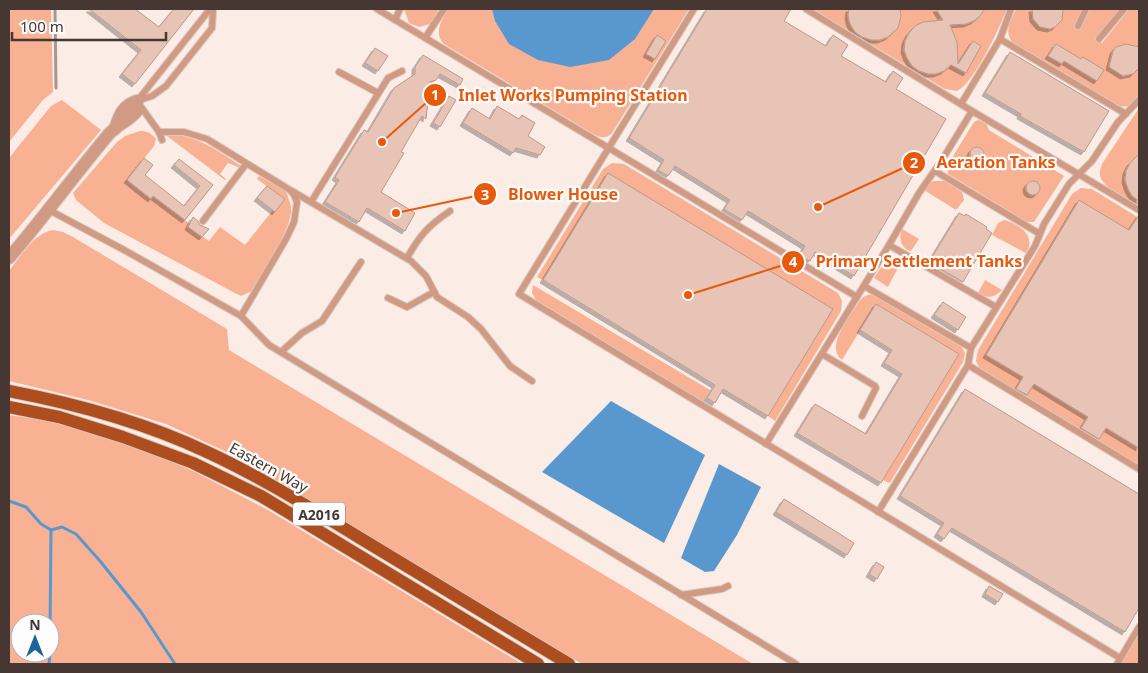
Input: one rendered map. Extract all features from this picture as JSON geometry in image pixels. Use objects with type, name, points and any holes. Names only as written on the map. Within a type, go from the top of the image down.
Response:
[{"type":"main road","name":"Eastern Way","points":[[9,391],[53,400],[120,418],[207,452],[268,483],[569,664]]},
{"type":"main road","name":"Eastern Way","points":[[9,407],[59,417],[124,436],[193,463],[261,496],[538,664]]},
{"type":"street","points":[[9,258],[111,132],[118,116],[126,106],[137,101]]},
{"type":"lane","points":[[137,101],[212,9]]},
{"type":"lane","points":[[137,101],[152,96],[166,86],[212,28],[212,9]]},
{"type":"lane","points":[[377,9],[857,297]]},
{"type":"lane","points":[[395,20],[400,9]]},
{"type":"lane","points":[[425,38],[444,9]]},
{"type":"lane","points":[[694,9],[519,294],[878,512],[1118,661],[1139,627]]},
{"type":"lane","points":[[806,9],[972,111],[1139,210]]},
{"type":"lane","points":[[961,104],[1000,39],[1011,9]]},
{"type":"lane","points":[[1078,26],[1086,9]]},
{"type":"lane","points":[[1100,39],[1124,9]]},
{"type":"lane","points":[[1000,39],[1126,114]]},
{"type":"lane","points":[[311,202],[388,78],[402,71]]},
{"type":"lane","points":[[340,72],[378,93]]},
{"type":"lane","points":[[878,512],[968,365],[971,348],[1035,246],[1044,224],[1069,184],[1092,161],[1104,141],[1139,100]]},
{"type":"lane","points":[[137,101],[159,132],[162,140]]},
{"type":"lane","points":[[766,444],[919,193],[972,111]]},
{"type":"lane","points":[[159,132],[184,132],[196,134],[207,139],[246,164],[407,258],[422,271],[437,297],[481,329],[510,366],[532,381]]},
{"type":"lane","points":[[203,221],[246,164]]},
{"type":"lane","points":[[935,171],[1040,234]]},
{"type":"lane","points":[[240,316],[286,239],[294,222],[297,202],[290,190]]},
{"type":"lane","points":[[49,210],[126,251],[240,316],[269,345],[796,664]]},
{"type":"lane","points":[[407,258],[420,236],[431,224],[450,211]]},
{"type":"lane","points":[[889,245],[996,307]]},
{"type":"lane","points":[[281,352],[302,333],[322,321],[361,262]]},
{"type":"lane","points":[[864,286],[971,348]]},
{"type":"lane","points":[[388,298],[407,307],[434,292]]},
{"type":"lane","points":[[822,354],[875,386],[876,388],[862,416]]},
{"type":"lane","points":[[968,365],[1139,469]]},
{"type":"lane","points":[[332,539],[340,526]]},
{"type":"lane","points":[[681,595],[722,589],[728,586]]},
{"type":"shaded area","points":[[9,9],[51,9],[53,92],[43,100],[9,142]]},
{"type":"shaded area","points":[[404,9],[439,9],[430,24],[419,27],[409,23]]},
{"type":"shaded area","points":[[448,9],[689,9],[612,133],[603,137],[593,134],[444,44],[439,31],[441,22]]},
{"type":"shaded area","points":[[813,9],[1007,9],[979,66],[964,86],[957,91],[945,89]]},
{"type":"shaded area","points":[[1016,9],[1084,9],[1076,28],[1080,30],[1090,9],[1122,9],[1098,40],[1102,43],[1129,9],[1139,9],[1139,95],[1129,106],[1117,107],[1112,105],[1013,43],[1008,30]]},
{"type":"shaded area","points":[[62,100],[101,130],[9,239],[9,158],[51,106]]},
{"type":"shaded area","points":[[1139,108],[1139,206],[1106,185],[1100,173],[1102,164]]},
{"type":"shaded area","points":[[978,120],[986,123],[989,130],[1064,176],[1034,222],[1027,222],[948,174],[947,166],[974,122]]},
{"type":"shaded area","points":[[140,131],[149,133],[156,139],[154,146],[127,180],[151,199],[153,196],[190,224],[189,227],[209,241],[220,227],[245,245],[284,199],[257,179],[259,176],[286,191],[291,206],[289,222],[280,243],[252,291],[241,296],[233,292],[104,223],[76,200],[73,193],[117,142],[125,136]]},
{"type":"shaded area","points":[[177,135],[205,144],[246,169],[228,163],[220,174],[225,180],[167,136]]},
{"type":"shaded area","points":[[612,163],[624,164],[838,293],[842,301],[841,311],[775,421],[768,416],[832,309],[608,174],[543,280],[537,277],[603,169]]},
{"type":"shaded area","points":[[934,181],[945,181],[962,192],[964,200],[956,210],[924,190]]},
{"type":"shaded area","points":[[1081,188],[1092,189],[1139,218],[1139,465],[980,369],[976,361],[978,350],[1072,194]]},
{"type":"shaded area","points":[[1004,220],[1015,224],[1028,236],[1029,247],[1026,253],[992,235],[998,223]]},
{"type":"shaded area","points":[[902,229],[919,239],[911,251],[901,243]]},
{"type":"shaded area","points":[[53,230],[73,237],[227,329],[229,350],[753,664],[582,664],[231,454],[166,424],[88,400],[9,381],[9,271],[34,241],[46,232]]},
{"type":"shaded area","points":[[891,259],[902,260],[888,287],[874,278],[884,263]]},
{"type":"shaded area","points":[[985,280],[1002,290],[990,297],[978,293]]},
{"type":"shaded area","points":[[533,285],[710,390],[703,402],[536,300],[532,293]]},
{"type":"shaded area","points":[[876,294],[961,346],[965,353],[963,362],[889,483],[883,480],[959,354],[876,304],[842,360],[837,354],[836,347],[841,330],[860,300]]},
{"type":"shaded area","points":[[9,415],[95,428],[195,472],[268,510],[522,664],[9,664]]},
{"type":"shaded area","points":[[1139,634],[1139,664],[1121,664],[1121,663]]},
{"type":"water","points":[[492,9],[654,9],[635,39],[609,60],[570,67],[538,60],[509,44],[495,21]]},
{"type":"water","points":[[611,401],[705,455],[664,543],[542,472]]},
{"type":"water","points":[[719,464],[761,487],[737,535],[714,571],[705,572],[681,558]]},
{"type":"building","points":[[89,9],[135,9],[159,27],[174,9],[194,9],[135,84],[122,74],[141,50]]},
{"type":"building","points":[[707,9],[791,9],[784,21],[826,46],[833,35],[848,45],[841,56],[886,82],[893,71],[903,78],[896,89],[946,119],[854,276],[815,252],[810,261],[799,255],[805,246],[748,211],[742,220],[724,209],[730,200],[675,166],[668,176],[658,170],[664,160],[629,138]]},
{"type":"building","points":[[849,9],[900,9],[901,16],[898,28],[888,37],[880,40],[862,37],[855,32],[850,24]]},
{"type":"building","points":[[936,9],[985,9],[974,21],[966,24],[950,25],[957,42],[958,64],[973,41],[981,46],[966,73],[951,65],[944,71],[928,74],[912,66],[907,58],[904,50],[905,41],[915,26],[923,22],[943,20]]},
{"type":"building","points":[[1032,9],[1063,9],[1062,20],[1050,29],[1040,27],[1033,19]]},
{"type":"building","points":[[657,35],[666,41],[655,59],[646,54]]},
{"type":"building","points":[[1056,44],[1104,70],[1097,81],[1064,61],[1062,64],[1048,56]]},
{"type":"building","points":[[1126,44],[1139,47],[1139,68],[1133,74],[1123,76],[1109,67],[1113,51],[1116,47]]},
{"type":"building","points":[[375,48],[388,56],[378,71],[365,63]]},
{"type":"building","points":[[1010,52],[1109,111],[1084,152],[1020,116],[1021,114],[985,93]]},
{"type":"building","points":[[423,55],[463,79],[460,85],[440,74],[436,80],[430,82],[426,119],[422,116],[401,152],[404,153],[381,192],[415,213],[405,231],[367,208],[359,222],[325,202],[339,180],[335,177],[364,130],[368,132],[394,88],[415,74],[415,67]]},
{"type":"building","points":[[449,96],[456,100],[440,127],[433,123]]},
{"type":"building","points":[[497,106],[519,119],[522,115],[535,123],[528,136],[545,147],[540,155],[516,148],[513,153],[463,123],[472,108],[490,119]]},
{"type":"building","points":[[974,147],[980,147],[984,154],[980,161],[974,161],[970,157],[970,151]]},
{"type":"building","points":[[1139,154],[1139,201],[1132,196],[1125,180],[1126,171],[1130,163]]},
{"type":"building","points":[[144,158],[153,165],[145,175],[184,206],[200,186],[174,165],[179,159],[213,185],[185,220],[153,196],[151,199],[127,180]]},
{"type":"building","points":[[608,173],[833,309],[768,416],[723,389],[715,403],[707,398],[715,385],[543,280]]},
{"type":"building","points":[[1030,181],[1036,181],[1040,188],[1036,195],[1030,195],[1026,191],[1026,185]]},
{"type":"building","points":[[267,186],[285,199],[275,212],[257,198]]},
{"type":"building","points":[[1079,200],[1129,230],[1139,215],[1139,448],[1106,428],[1099,439],[1081,428],[1088,417],[1034,384],[1027,395],[1016,389],[1023,377],[986,355]]},
{"type":"building","points":[[959,213],[965,216],[966,214],[987,227],[986,229],[992,233],[963,282],[929,262]]},
{"type":"building","points":[[193,217],[200,225],[209,229],[202,237],[188,227]]},
{"type":"building","points":[[943,302],[966,317],[958,330],[934,315]]},
{"type":"building","points":[[876,304],[959,354],[881,483],[797,433],[815,404],[866,434],[902,374],[884,363],[892,350],[860,330]]},
{"type":"building","points":[[965,389],[1139,494],[1139,608],[1125,632],[952,528],[944,539],[937,534],[944,523],[900,496]]},
{"type":"building","points":[[784,499],[854,543],[847,555],[776,512]]},
{"type":"building","points":[[876,562],[884,567],[877,579],[869,574]]},
{"type":"building","points":[[989,586],[1003,594],[998,602],[985,594]]},
{"type":"waterway","points":[[9,501],[26,507],[41,524],[51,530],[62,527],[76,534],[141,612],[175,664]]},
{"type":"waterway","points":[[50,613],[51,530]]},
{"type":"railway","points":[[55,9],[56,88]]},
{"type":"place","name":"Inlet Works Pumping Station","points":[[382,142]]},
{"type":"place","name":"Aeration Tanks","points":[[818,207]]},
{"type":"place","name":"Blower House","points":[[396,213]]},
{"type":"place","name":"Primary Settlement Tanks","points":[[688,295]]}]
